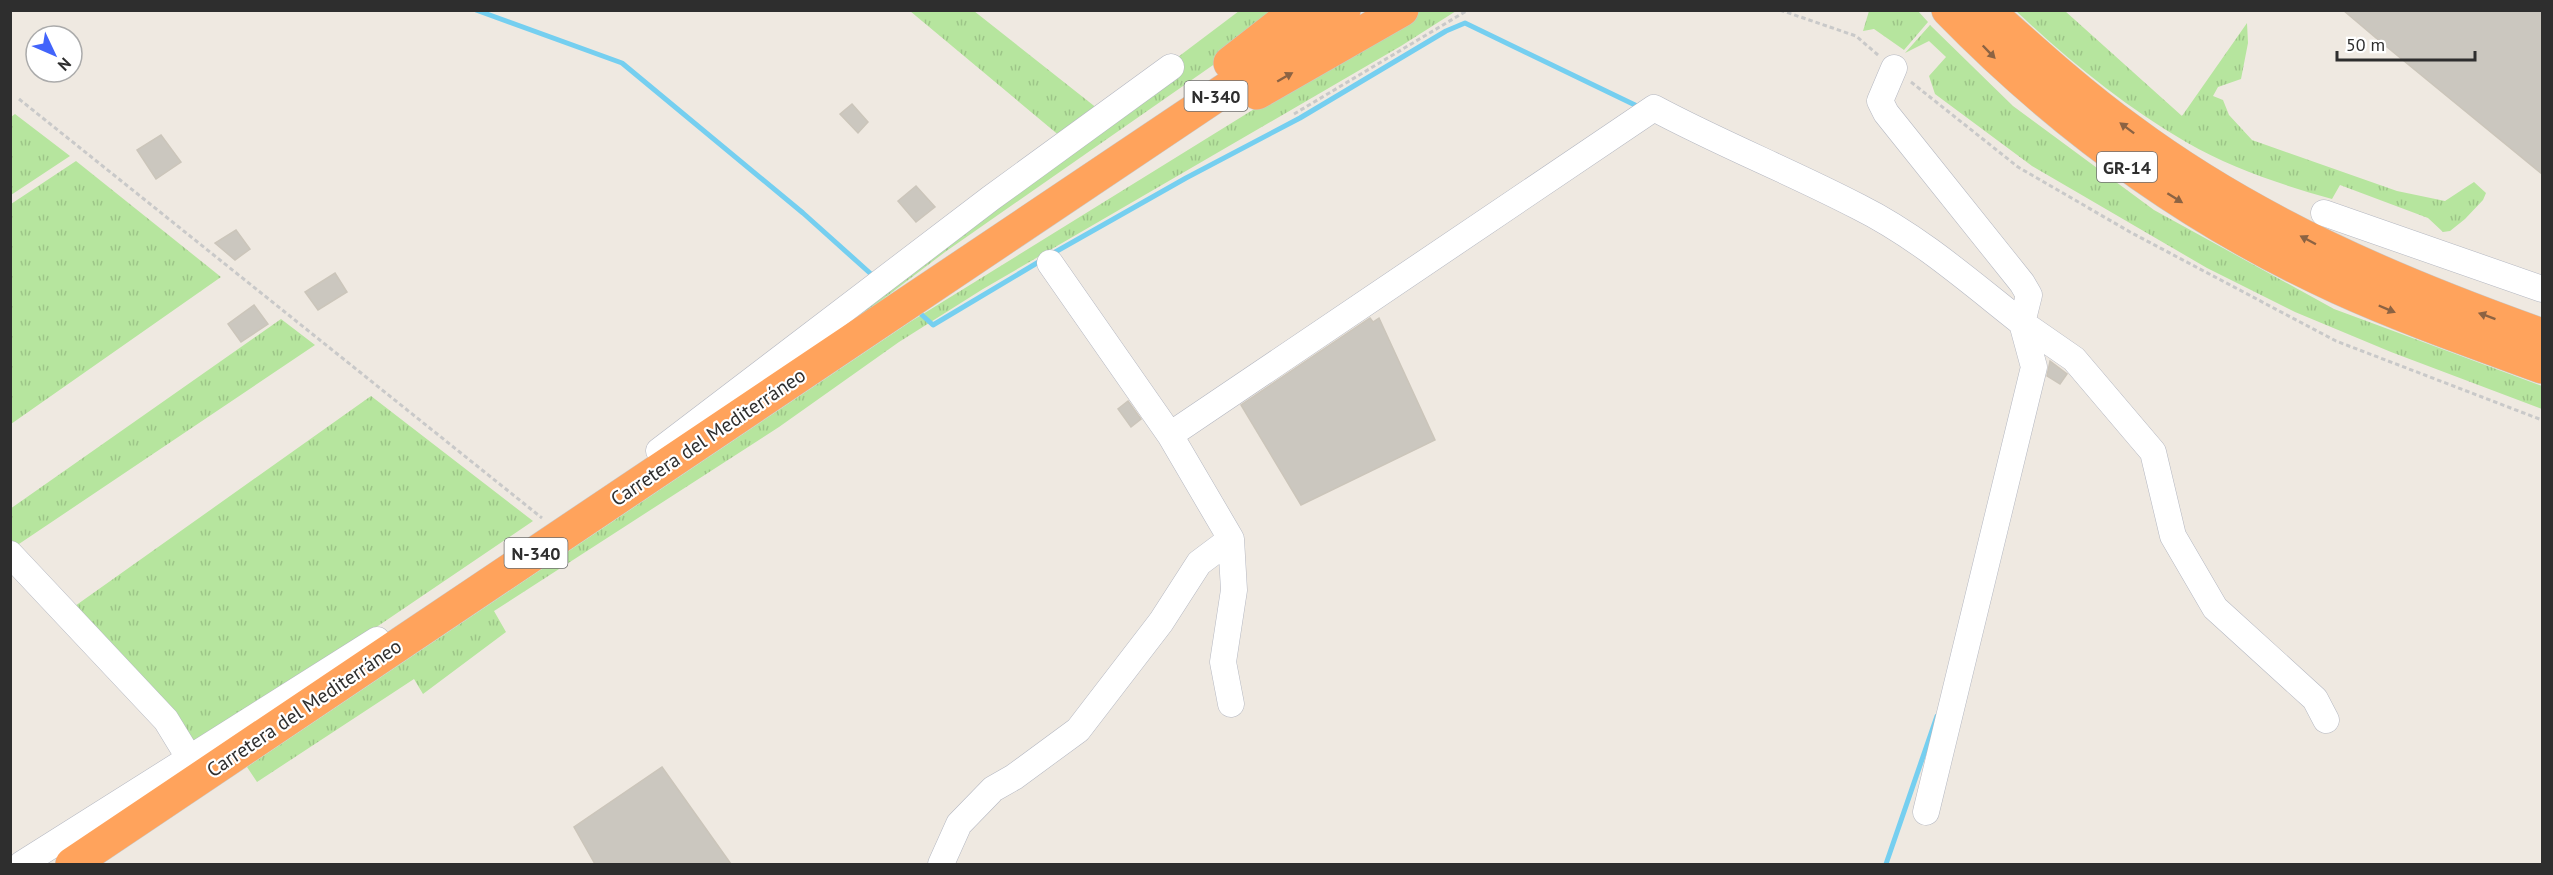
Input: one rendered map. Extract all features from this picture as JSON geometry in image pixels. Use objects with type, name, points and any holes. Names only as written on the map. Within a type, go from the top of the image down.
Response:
[{"type":"highway","points":[[1089,182],[1155,120],[1298,10]]},
{"type":"highway","name":"Carretera del Mediterráneo","points":[[72,864],[195,768],[999,242],[1344,10]]},
{"type":"highway","points":[[999,242],[1076,209],[1204,124],[1402,10]]},
{"type":"highway","name":"GR-14","points":[[1948,10],[2002,66],[2055,112],[2134,172],[2194,210],[2272,256],[2341,289],[2404,316],[2542,367]]},
{"type":"highway","name":"GR-14","points":[[1988,10],[2070,84],[2130,131],[2254,212],[2315,244],[2387,276],[2542,335]]},
{"type":"lane","points":[[22,864],[195,768],[688,430],[991,198],[1171,67]]},
{"type":"lane","points":[[1894,68],[1880,101],[1886,113],[2029,295],[2022,323],[2034,367],[1926,812]]},
{"type":"lane","points":[[1170,435],[1654,108],[1701,133],[1861,207],[1929,250],[2022,323],[2074,359],[2153,452],[2173,536],[2215,608],[2315,699],[2326,720]]},
{"type":"lane","points":[[2324,213],[2542,289]]},
{"type":"lane","points":[[1050,263],[1170,435],[1231,539],[1234,590],[1223,662],[1231,704]]},
{"type":"lane","points":[[941,864],[959,824],[993,789],[1014,777],[1078,730],[1161,622],[1199,563],[1231,539]]},
{"type":"lane","points":[[10,554],[166,720],[195,768]]},
{"type":"path","points":[[1294,114],[1468,10]]},
{"type":"path","points":[[1780,10],[1856,36],[2018,167],[2130,232],[2336,341],[2542,420]]},
{"type":"path","points":[[19,99],[539,514],[547,525]]},
{"type":"green space","points":[[910,11],[974,11],[1098,109],[1061,137]]},
{"type":"green space","points":[[1239,11],[1281,11],[1216,63],[945,252],[853,322],[703,425],[1146,90],[1184,67],[1178,57]]},
{"type":"green space","points":[[1420,11],[1456,11],[1401,46],[983,289],[899,342],[779,427],[494,611],[506,632],[423,694],[414,679],[257,782],[247,767],[910,322],[1272,98]]},
{"type":"green space","points":[[1869,11],[1918,11],[1928,22],[1904,50],[1874,29],[1863,31]]},
{"type":"green space","points":[[2016,11],[2065,11],[2182,116],[2247,23],[2248,43],[2241,79],[2218,87],[2213,96],[2223,100],[2229,115],[2252,140],[2397,191],[2445,201],[2474,182],[2486,193],[2483,200],[2465,219],[2450,231],[2443,232],[2428,218],[2340,185],[2332,199],[2257,175],[2203,151],[2163,128],[2119,98],[2076,64]]},
{"type":"green space","points":[[1930,25],[2013,106],[2154,210],[2334,309],[2542,386],[2542,409],[2391,352],[2295,312],[2207,268],[2032,166],[1935,94],[1929,76],[1946,57],[1929,41],[1905,53]]},
{"type":"green space","points":[[15,114],[70,156],[11,195],[11,117]]},
{"type":"green space","points":[[76,161],[221,277],[11,424],[11,204]]},
{"type":"green space","points":[[281,319],[315,345],[16,546],[11,539],[10,509]]},
{"type":"green space","points":[[371,396],[533,521],[198,748],[75,606]]},
{"type":"building","points":[[2343,10],[2542,10],[2542,174],[2376,38]]},
{"type":"building","points":[[852,104],[868,122],[858,133],[840,114]]},
{"type":"building","points":[[161,135],[181,162],[156,179],[137,150]]},
{"type":"building","points":[[916,186],[935,207],[916,222],[898,201]]},
{"type":"building","points":[[236,230],[250,249],[235,260],[215,243]]},
{"type":"building","points":[[335,273],[347,292],[318,310],[305,292]]},
{"type":"building","points":[[254,305],[268,324],[241,342],[228,324]]},
{"type":"building","points":[[1370,318],[1373,322],[1379,318],[1435,440],[1301,505],[1241,405]]},
{"type":"building","points":[[2050,361],[2067,374],[2060,384],[2047,376]]},
{"type":"building","points":[[1128,401],[1141,419],[1131,427],[1118,409]]},
{"type":"building","points":[[662,767],[731,864],[595,864],[574,827]]},
{"type":"waterway","points":[[476,10],[622,63],[803,213],[871,274]]},
{"type":"waterway","points":[[1050,255],[1186,178],[1300,118],[1446,31],[1465,23],[1635,105]]},
{"type":"waterway","points":[[922,315],[933,325],[1042,260]]},
{"type":"waterway","points":[[1886,864],[1937,716]]}]
